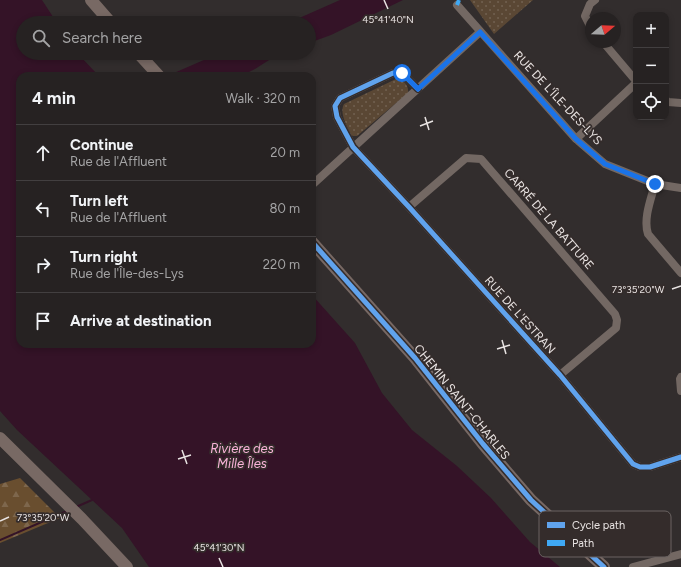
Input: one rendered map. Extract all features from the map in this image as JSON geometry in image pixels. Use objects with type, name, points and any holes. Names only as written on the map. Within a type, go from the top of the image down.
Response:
[{"type":"main road","points":[[91,0],[104,16]]},
{"type":"main road","points":[[144,60],[155,72]]},
{"type":"main road","name":"CHEMIN SAINT-CHARLES","points":[[316,247],[415,358],[483,444],[531,500],[543,511]]},
{"type":"main road","points":[[0,438],[82,519],[127,567]]},
{"type":"main road","name":"CHEMIN SAINT-CHARLES","points":[[593,557],[604,567]]},
{"type":"street","points":[[587,12],[590,4],[595,0]]},
{"type":"street","name":"RUE DE L'ÎLE-DES-LYS","points":[[457,5],[576,139],[605,164],[655,184],[681,188]]},
{"type":"street","points":[[316,181],[480,32]]},
{"type":"street","points":[[608,48],[633,78]]},
{"type":"street","name":"RUE DE L'ESTRAN","points":[[418,89],[402,73],[393,74],[340,98],[335,106],[338,117],[353,147],[560,375],[633,464],[640,467],[650,466],[681,457]]},
{"type":"street","points":[[576,139],[634,84]]},
{"type":"street","points":[[669,102],[681,103]]},
{"type":"street","name":"CARRÉ DE LA BATTURE","points":[[409,207],[466,158],[481,159],[615,314],[617,320],[616,328],[560,375]]},
{"type":"street","points":[[655,184],[646,228],[648,234],[681,273]]},
{"type":"street","points":[[681,377],[681,391]]},
{"type":"street","points":[[671,557],[681,554]]},
{"type":"street","points":[[633,567],[670,557]]},
{"type":"shaded area","points":[[470,0],[533,0],[494,34]]},
{"type":"shaded area","points":[[396,79],[405,83],[408,88],[408,93],[357,136],[351,135],[342,111],[344,104]]},
{"type":"green space","points":[[20,478],[60,518],[0,543],[0,484]]},
{"type":"water","name":"Rivière des Mille Îles","points":[[0,0],[42,0],[52,16],[16,16],[16,60],[84,60],[95,72],[16,72],[16,348],[316,348],[316,299],[355,343],[382,393],[412,430],[457,466],[491,498],[530,542],[539,550],[539,557],[548,557],[560,567],[149,567],[122,528],[17,430],[0,411]]},
{"type":"water","points":[[340,0],[403,0],[331,35],[316,40],[316,16],[304,16]]},
{"type":"water","points":[[204,60],[269,60],[249,72],[176,72]]},
{"type":"waterway","points":[[76,507],[92,500]]},
{"type":"waterway","points":[[0,540],[67,511]]},
{"type":"marked path","points":[[457,5],[459,0]]},
{"type":"cycle path","points":[[418,89],[402,73],[393,73],[340,98],[335,106],[337,117],[353,147],[560,375],[633,464],[640,467],[650,467],[681,457]]},
{"type":"cycle path","points":[[316,247],[415,358],[483,444],[531,500],[543,511]]},
{"type":"cycle path","points":[[593,557],[604,567]]},
{"type":"route","points":[[402,73],[418,89],[480,32],[576,139],[605,164],[655,184]]}]
